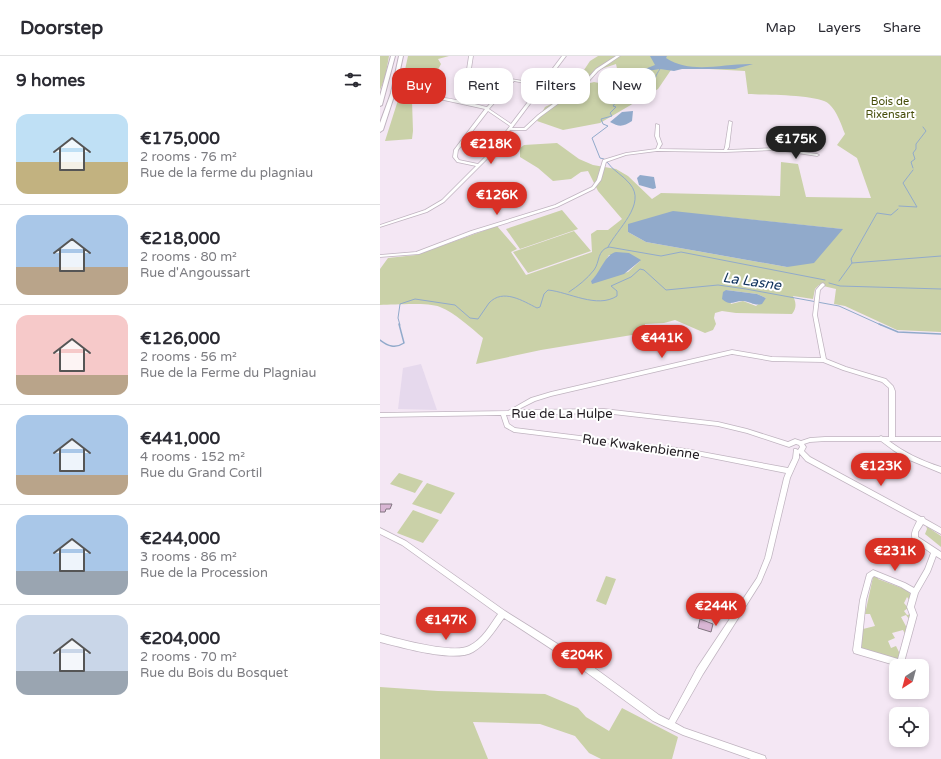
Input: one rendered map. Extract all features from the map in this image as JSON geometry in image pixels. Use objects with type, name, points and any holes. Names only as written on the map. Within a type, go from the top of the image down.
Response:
[{"type":"highway","points":[[380,105],[393,56]]},
{"type":"highway","points":[[380,130],[393,93],[401,56]]},
{"type":"street","points":[[471,56],[469,69],[471,72],[521,81]]},
{"type":"street","points":[[555,68],[564,56]]},
{"type":"street","points":[[509,129],[525,129],[539,116],[588,80],[597,70],[618,56]]},
{"type":"street","points":[[479,165],[459,162],[455,157],[456,152],[488,108],[514,80]]},
{"type":"street","points":[[446,99],[488,108],[512,125]]},
{"type":"street","points":[[380,226],[435,207],[444,201],[491,153],[528,104]]},
{"type":"street","points":[[725,152],[728,142],[730,122]]},
{"type":"street","points":[[657,125],[657,136],[660,144],[657,150]]},
{"type":"street","points":[[380,256],[417,253],[473,232],[551,208],[593,188],[599,180],[604,161],[626,154],[657,150],[725,152],[777,149],[817,155]]},
{"type":"street","points":[[823,285],[818,290],[815,315],[824,360]]},
{"type":"street","points":[[506,413],[533,399],[551,394],[727,352],[772,360],[824,360],[845,369],[881,378],[888,382],[892,391],[892,438]]},
{"type":"street","name":"Rue de La Hulpe","points":[[380,415],[610,411],[718,424],[789,444]]},
{"type":"street","name":"Rue Kwakenbienne","points":[[506,413],[507,425],[514,430],[686,451],[789,471]]},
{"type":"street","points":[[881,438],[898,451],[928,466],[941,470]]},
{"type":"street","points":[[941,439],[816,439],[801,443],[795,441],[789,444],[791,449],[798,454],[922,519],[941,531]]},
{"type":"street","points":[[670,725],[700,671],[759,580],[771,547],[789,471],[803,447],[801,443]]},
{"type":"street","points":[[922,519],[915,532],[915,538],[941,556]]},
{"type":"street","points":[[380,531],[404,543],[503,613],[582,664],[642,708],[670,725],[762,759]]},
{"type":"street","points":[[915,592],[903,585],[873,573],[869,576],[863,600],[857,650],[900,663],[914,615],[910,607],[915,592],[928,570],[934,552]]},
{"type":"street","points":[[380,638],[448,652],[469,651],[476,646],[503,613]]},
{"type":"shaded area","points":[[421,364],[437,410],[398,409],[403,368]]},
{"type":"green space","points":[[380,56],[389,56],[385,78],[380,90]]},
{"type":"green space","points":[[408,56],[449,56],[438,59],[441,64],[439,68],[405,68]]},
{"type":"green space","name":"Bois de Rixensart","points":[[598,56],[941,56],[941,332],[897,330],[845,306],[834,304],[836,289],[819,285],[815,289],[813,299],[793,296],[796,305],[792,314],[736,313],[722,311],[715,313],[714,318],[716,324],[713,330],[705,333],[675,320],[664,323],[645,324],[644,333],[541,350],[476,364],[483,338],[451,313],[434,305],[380,305],[380,269],[388,258],[416,255],[497,226],[517,249],[511,252],[526,275],[592,252],[591,234],[597,230],[608,230],[622,219],[598,191],[588,171],[581,172],[571,179],[553,181],[538,168],[520,157],[520,148],[524,145],[557,143],[579,159],[593,165],[616,169],[628,176],[652,199],[661,193],[780,196],[781,162],[798,164],[806,197],[871,198],[857,158],[837,145],[845,134],[837,114],[829,104],[823,101],[814,98],[748,94],[745,71],[673,67],[656,90],[656,68],[617,68],[616,64],[604,68],[598,68],[598,70],[590,78],[590,68],[585,68],[590,61]],"holes":[[[716,216],[842,229],[787,267],[646,242],[628,232]],[[609,255],[640,261],[628,272],[591,281],[598,274]],[[726,290],[757,294],[766,298],[756,306],[743,301],[731,304]]]},
{"type":"green space","name":"Bois de Rixensart","points":[[590,83],[598,83],[598,104],[632,104],[600,123],[563,130],[537,121],[545,107],[551,104],[590,104]]},
{"type":"green space","points":[[397,104],[412,104],[412,139],[385,141]]},
{"type":"green space","points":[[562,210],[578,229],[520,249],[506,229]]},
{"type":"green space","points":[[574,231],[591,251],[528,273],[513,252]]},
{"type":"green space","points":[[399,473],[423,481],[415,493],[390,484]]},
{"type":"green space","points":[[427,483],[455,493],[441,514],[412,504]]},
{"type":"green space","points":[[413,510],[439,520],[423,543],[397,533]]},
{"type":"green space","points":[[926,526],[941,536],[941,547],[925,534],[927,529]]},
{"type":"green space","points":[[606,576],[616,579],[606,605],[596,601]]},
{"type":"green space","points":[[873,577],[878,577],[878,579],[907,590],[912,596],[910,601],[907,597],[904,603],[908,608],[904,611],[907,615],[911,614],[909,619],[906,615],[901,617],[908,630],[905,634],[903,630],[892,633],[895,638],[888,641],[891,648],[896,646],[901,656],[899,659],[860,649],[863,629],[875,626],[870,614],[865,614]]},
{"type":"green space","points":[[380,687],[438,691],[545,694],[578,708],[586,717],[609,731],[622,708],[678,737],[672,759],[601,759],[589,753],[575,736],[540,724],[473,722],[488,759],[380,759]]},
{"type":"water","points":[[650,56],[667,56],[666,58],[676,63],[697,67],[753,64],[735,69],[682,69],[674,71],[648,68],[655,65]]},
{"type":"water","points":[[633,111],[632,121],[626,124],[621,126],[610,122],[622,112]]},
{"type":"water","points":[[640,175],[654,177],[656,188],[653,189],[639,185],[637,178]]},
{"type":"water","points":[[673,211],[843,229],[814,263],[787,267],[646,242],[628,232],[628,224]]},
{"type":"water","points":[[616,252],[629,253],[641,260],[624,274],[592,284],[591,281],[609,256]]},
{"type":"water","points":[[726,290],[757,294],[766,298],[762,304],[744,301],[728,303],[722,299],[723,292]]},
{"type":"building","points":[[380,504],[392,504],[390,509],[386,509],[385,512],[380,512]]},
{"type":"building","points":[[700,619],[713,624],[711,632],[698,628]]},
{"type":"waterway","points":[[604,159],[600,158],[592,138],[608,126],[603,124],[601,119],[612,116],[610,113],[616,107],[613,106],[616,102],[632,98],[630,104],[647,96],[652,90],[656,76],[660,69]]},
{"type":"waterway","points":[[913,168],[911,162],[915,159],[913,153],[916,149],[916,144],[926,131],[923,127]]},
{"type":"waterway","points":[[607,162],[630,184],[634,192],[635,200],[629,216],[608,247]]},
{"type":"waterway","points":[[899,206],[917,207],[903,183],[913,170]]},
{"type":"waterway","points":[[852,263],[851,259],[877,213],[891,215],[898,209]]},
{"type":"waterway","points":[[569,292],[594,270],[602,251],[609,247],[661,256],[681,252],[825,280]]},
{"type":"waterway","points":[[852,263],[941,256]]},
{"type":"waterway","points":[[839,281],[852,263]]},
{"type":"waterway","name":"La Lasne","points":[[400,325],[398,318],[400,304],[415,299],[455,305],[470,318],[478,319],[489,303],[500,296],[513,297],[537,308],[540,307],[544,294],[548,290],[583,299],[601,301],[609,300],[617,296],[617,291],[611,286],[631,277],[640,269],[644,270],[666,290],[718,285],[746,289],[839,306],[881,325]]},
{"type":"waterway","points":[[829,283],[840,286],[941,289]]},
{"type":"waterway","name":"La Lasne","points":[[380,340],[392,346],[398,346],[404,343],[399,324]]},
{"type":"waterway","name":"La Lasne","points":[[879,324],[898,332],[941,334]]}]
